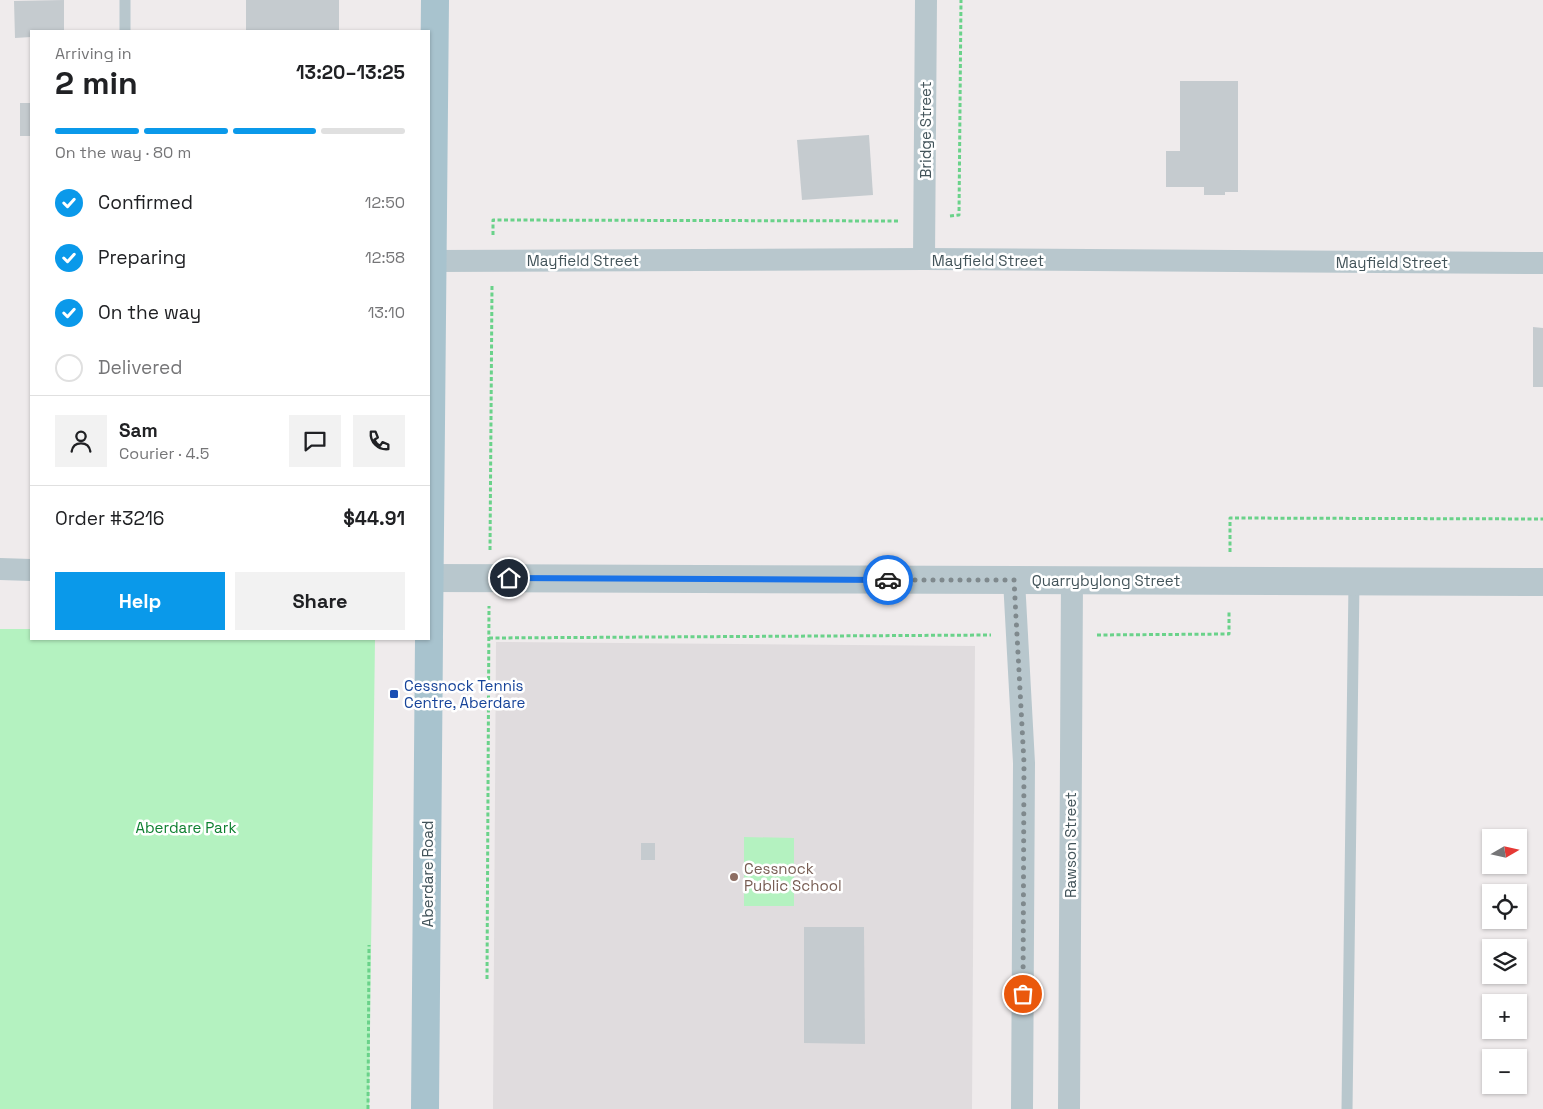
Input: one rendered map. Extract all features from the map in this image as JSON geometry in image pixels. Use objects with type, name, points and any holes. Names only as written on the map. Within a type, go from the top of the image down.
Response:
[{"type":"main road","points":[[430,472],[435,0]]},
{"type":"main road","name":"Aberdare Road","points":[[425,1109],[429,640]]},
{"type":"street","name":"Bridge Street","points":[[924,259],[926,0]]},
{"type":"street","name":"Mayfield Street","points":[[432,261],[924,259],[1543,263]]},
{"type":"street","points":[[0,569],[30,570]]},
{"type":"street","name":"Quarrybylong Street","points":[[430,578],[1543,582]]},
{"type":"street","points":[[1014,580],[1024,763],[1022,1109]]},
{"type":"street","name":"Rawson Street","points":[[1069,1109],[1072,580]]},
{"type":"lane","points":[[125,30],[126,0]]},
{"type":"lane","points":[[1347,1109],[1354,582]]},
{"type":"path","points":[[959,216],[961,0]]},
{"type":"path","points":[[493,220],[889,222]]},
{"type":"path","points":[[1230,518],[1543,519]]},
{"type":"path","points":[[1072,635],[1229,634]]},
{"type":"path","points":[[489,638],[1017,635]]},
{"type":"path","points":[[368,1109],[369,945]]},
{"type":"shaded area","name":"Cessnock Public School","points":[[496,642],[975,646],[972,1109],[493,1109]]},
{"type":"green space","name":"Aberdare Park","points":[[0,629],[30,629],[30,640],[375,640],[369,1109],[0,1109]]},
{"type":"green space","points":[[744,837],[794,838],[794,906],[744,906]]},
{"type":"building","points":[[64,0],[64,30],[30,30],[30,37],[15,38],[14,1]]},
{"type":"building","points":[[246,0],[339,0],[339,30],[246,30]]},
{"type":"building","points":[[1180,81],[1238,81],[1238,192],[1225,192],[1225,195],[1204,195],[1204,187],[1166,187],[1166,151],[1180,151]]},
{"type":"building","points":[[20,103],[30,103],[30,136],[20,136]]},
{"type":"building","points":[[869,135],[873,195],[802,200],[797,140]]},
{"type":"building","points":[[1533,327],[1543,328],[1543,387],[1533,387]]},
{"type":"building","points":[[641,843],[655,843],[655,860],[641,860]]},
{"type":"building","points":[[804,927],[864,927],[865,1044],[804,1043]]},
{"type":"way so far","points":[[888,580],[1014,580],[1024,763],[1023,994]]},
{"type":"place","name":"Cessnock Tennis Centre, Aberdare","points":[[394,694]]},
{"type":"place","name":"Cessnock Public School","points":[[734,877]]},
{"type":"route","points":[[509,578],[888,580]]}]
